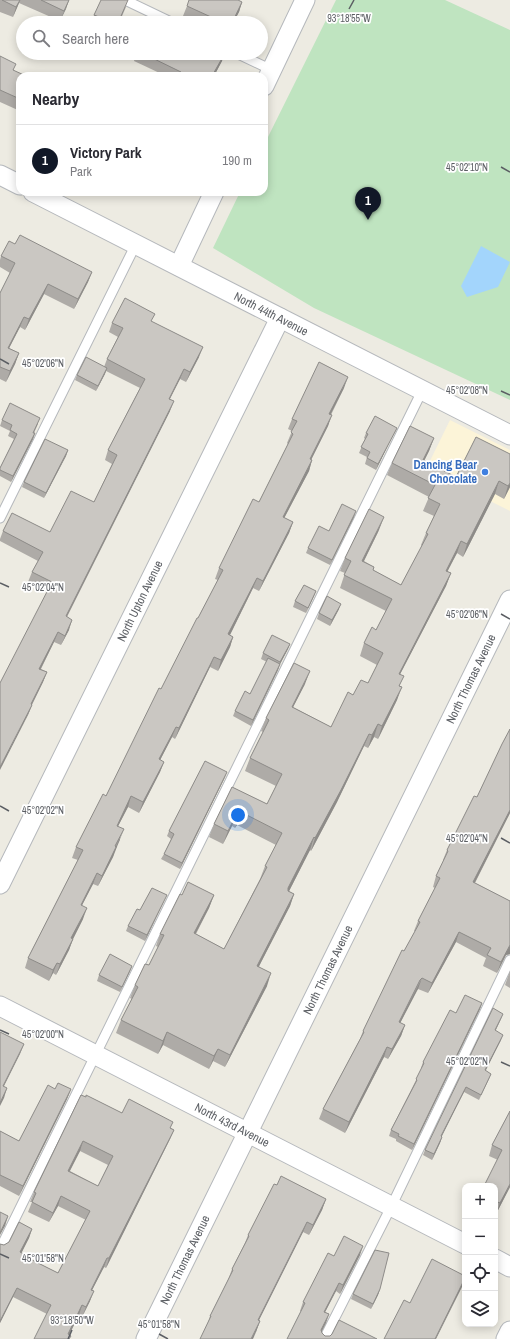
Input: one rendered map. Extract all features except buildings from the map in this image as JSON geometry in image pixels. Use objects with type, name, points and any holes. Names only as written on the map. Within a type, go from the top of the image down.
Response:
[{"type":"street","points":[[268,78],[305,0]]},
{"type":"street","points":[[0,175],[16,183]]},
{"type":"street","name":"North 44th Avenue","points":[[41,196],[510,435]]},
{"type":"street","points":[[179,266],[212,196]]},
{"type":"street","name":"North Upton Avenue","points":[[0,884],[280,318]]},
{"type":"street","name":"North Thomas Avenue","points":[[146,1339],[510,600]]},
{"type":"street","name":"North 43rd Avenue","points":[[0,1006],[462,1242]]},
{"type":"street","points":[[498,1261],[510,1267]]},
{"type":"street","points":[[506,1339],[510,1330]]},
{"type":"lane","points":[[125,0],[158,16]]},
{"type":"lane","points":[[245,60],[260,72]]},
{"type":"lane","points":[[0,518],[136,244]]},
{"type":"lane","points":[[0,1249],[422,391]]},
{"type":"lane","points":[[324,1339],[391,1206],[510,960]]},
{"type":"shaded area","points":[[450,420],[510,450],[510,511],[426,469]]},
{"type":"green space","points":[[336,0],[445,0],[510,30],[510,400],[314,308],[213,248],[238,196],[268,196],[268,137]]},
{"type":"water","points":[[481,246],[510,262],[498,287],[467,297],[461,286]]},
{"type":"place","name":"Victory Park","points":[[368,220]]},
{"type":"place","name":"Dancing Bear Chocolate","points":[[485,472]]}]
